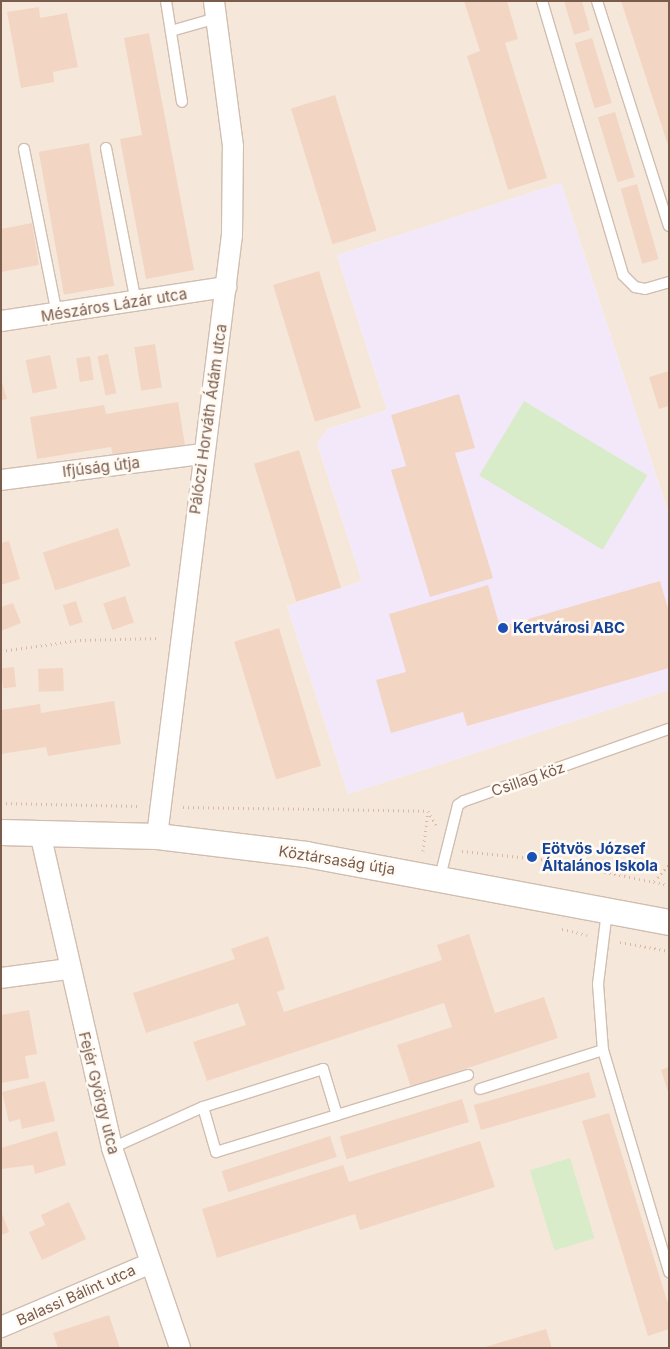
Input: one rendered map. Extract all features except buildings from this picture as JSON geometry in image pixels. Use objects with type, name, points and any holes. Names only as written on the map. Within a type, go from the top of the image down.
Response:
[{"type":"street","name":"Pálóczi Horváth Ádám utca","points":[[157,836],[159,806],[202,454],[226,288],[233,146],[216,10]]},
{"type":"street","name":"Mészáros Lázár utca","points":[[1,321],[226,288]]},
{"type":"street","name":"Ifjúság útja","points":[[1,480],[202,454]]},
{"type":"street","name":"Köztársaság útja","points":[[1,832],[157,836],[306,854],[608,908],[669,922]]},
{"type":"street","name":"Fejér György utca","points":[[40,833],[68,969],[112,1148],[180,1348]]},
{"type":"street","points":[[1,978],[68,969]]},
{"type":"street","name":"Balassi Bálint utca","points":[[1,1328],[151,1263]]},
{"type":"lane","points":[[166,1],[182,102]]},
{"type":"lane","points":[[542,1],[623,275],[640,288],[669,282]]},
{"type":"lane","points":[[597,1],[669,226]]},
{"type":"lane","points":[[170,31],[216,10]]},
{"type":"lane","points":[[106,148],[136,302]]},
{"type":"lane","points":[[24,149],[57,314]]},
{"type":"lane","name":"Csillag köz","points":[[440,877],[449,849],[458,805],[464,801],[669,729]]},
{"type":"lane","points":[[608,908],[601,938],[598,984],[604,1050],[669,1272]]},
{"type":"lane","points":[[480,1088],[604,1050]]},
{"type":"lane","points":[[112,1148],[203,1108],[323,1069],[337,1115]]},
{"type":"lane","points":[[203,1108],[216,1152],[468,1075]]},
{"type":"path","points":[[1,651],[80,640],[179,637]]},
{"type":"path","points":[[1,803],[428,811],[449,849],[541,859],[669,885]]},
{"type":"path","points":[[654,881],[669,865]]},
{"type":"path","points":[[556,928],[669,951]]},
{"type":"shaded area","points":[[1,1],[669,1],[669,515],[561,183],[337,255],[387,410],[328,429],[317,443],[362,581],[287,606],[348,794],[669,690],[669,1348],[1,1348]]},
{"type":"shaded area","points":[[561,183],[669,515],[669,690],[348,794],[287,606],[362,581],[317,443],[328,429],[387,410],[337,255]]},
{"type":"green space","points":[[524,401],[647,475],[603,550],[479,476]]},
{"type":"green space","points":[[570,1158],[595,1238],[554,1251],[530,1170]]},
{"type":"place","name":"Kertvárosi ABC","points":[[503,628]]},
{"type":"place","name":"Eötvös József Általános Iskola","points":[[532,857]]}]
